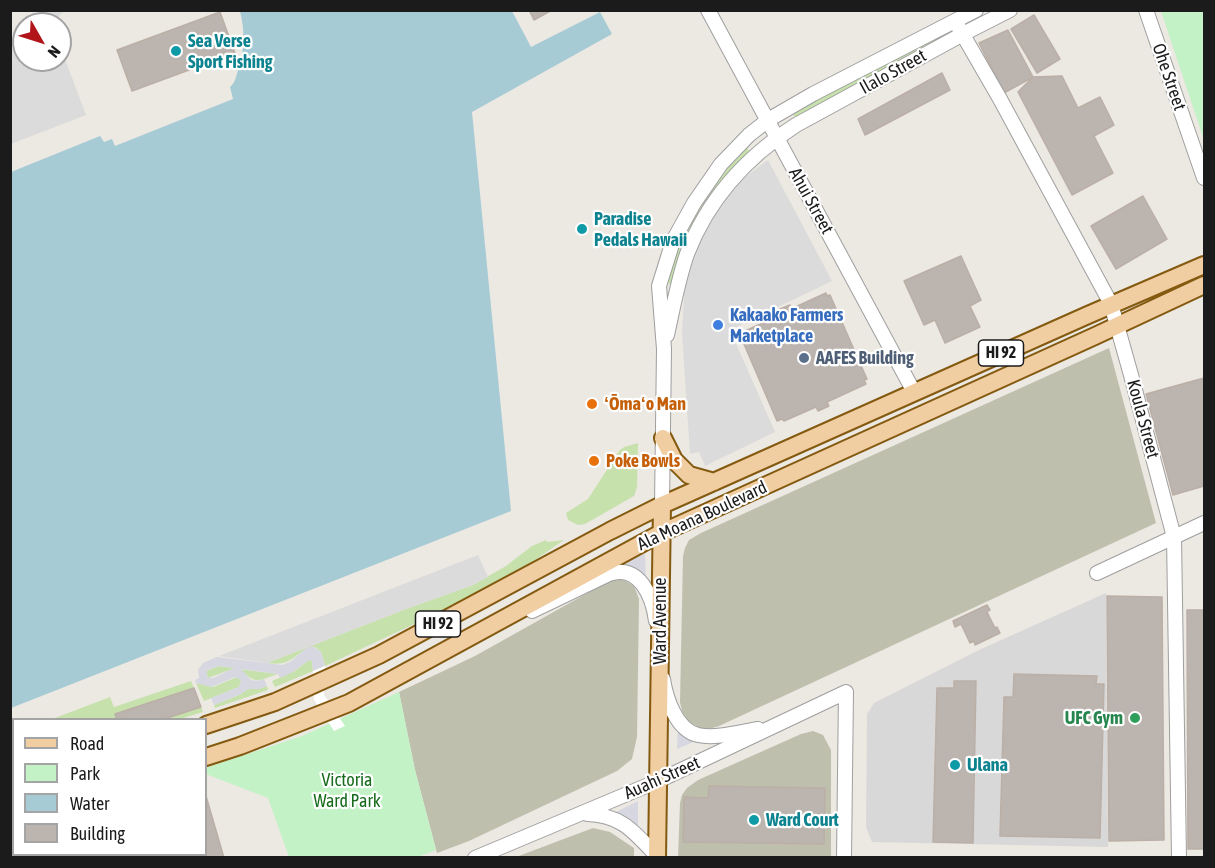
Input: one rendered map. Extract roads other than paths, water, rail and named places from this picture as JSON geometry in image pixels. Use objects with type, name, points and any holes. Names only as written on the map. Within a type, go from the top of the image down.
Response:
[{"type":"main road","name":"Ala Moana Boulevard","points":[[207,725],[275,702],[379,655],[662,505],[1111,304],[1204,265]]},
{"type":"main road","name":"Ala Moana Boulevard","points":[[207,757],[349,703],[661,533],[1204,285]]},
{"type":"main road","points":[[663,438],[674,460],[689,475],[714,482]]},
{"type":"main road","name":"Ward Avenue","points":[[657,857],[662,505]]},
{"type":"street","name":"Ahui Street","points":[[708,10],[914,392]]},
{"type":"street","name":"Ilalo Street","points":[[777,138],[959,28],[976,10]]},
{"type":"street","name":"Ilalo Street","points":[[768,120],[813,94],[959,28],[1010,10]]},
{"type":"street","name":"Ohe Street","points":[[1146,10],[1204,178]]},
{"type":"street","name":"Koula Street","points":[[959,28],[1111,304],[1174,537],[1179,858]]},
{"type":"street","name":"Ward Avenue","points":[[662,505],[664,349],[659,286],[673,241],[694,203],[721,164],[748,135],[768,120]]},
{"type":"street","name":"Ward Avenue","points":[[664,349],[688,253],[706,216],[739,170],[777,138]]},
{"type":"street","points":[[1097,573],[1204,523]]},
{"type":"street","points":[[465,640],[555,601],[609,574],[621,571],[635,576],[647,591],[654,612],[664,687],[676,717],[687,730],[695,735],[705,736],[772,727]]},
{"type":"street","name":"Auahi Street","points":[[475,858],[658,781],[846,692],[844,858]]},
{"type":"street","points":[[582,814],[600,814],[627,825],[657,857]]},
{"type":"water","points":[[240,11],[512,11],[531,47],[600,12],[612,34],[472,112],[511,511],[11,708],[11,172],[100,136],[104,142],[112,139],[115,146],[233,99],[230,87],[236,77],[243,48]]},
{"type":"place","name":"Sea Verse Sport Fishing","points":[[176,51]]},
{"type":"place","name":"Paradise Pedals Hawaii","points":[[582,229]]},
{"type":"place","name":"Kakaako Farmers Marketplace","points":[[718,325]]},
{"type":"place","name":"AAFES Building","points":[[804,358]]},
{"type":"place","name":"ʻŌmaʻo Man","points":[[592,404]]},
{"type":"place","name":"Poke Bowls","points":[[594,461]]},
{"type":"place","name":"UFC Gym","points":[[1135,718]]},
{"type":"place","name":"Ulana","points":[[955,765]]},
{"type":"place","name":"Ward Court","points":[[754,820]]},
{"type":"park label","name":"Victoria Ward Park","points":[[347,790]]}]
